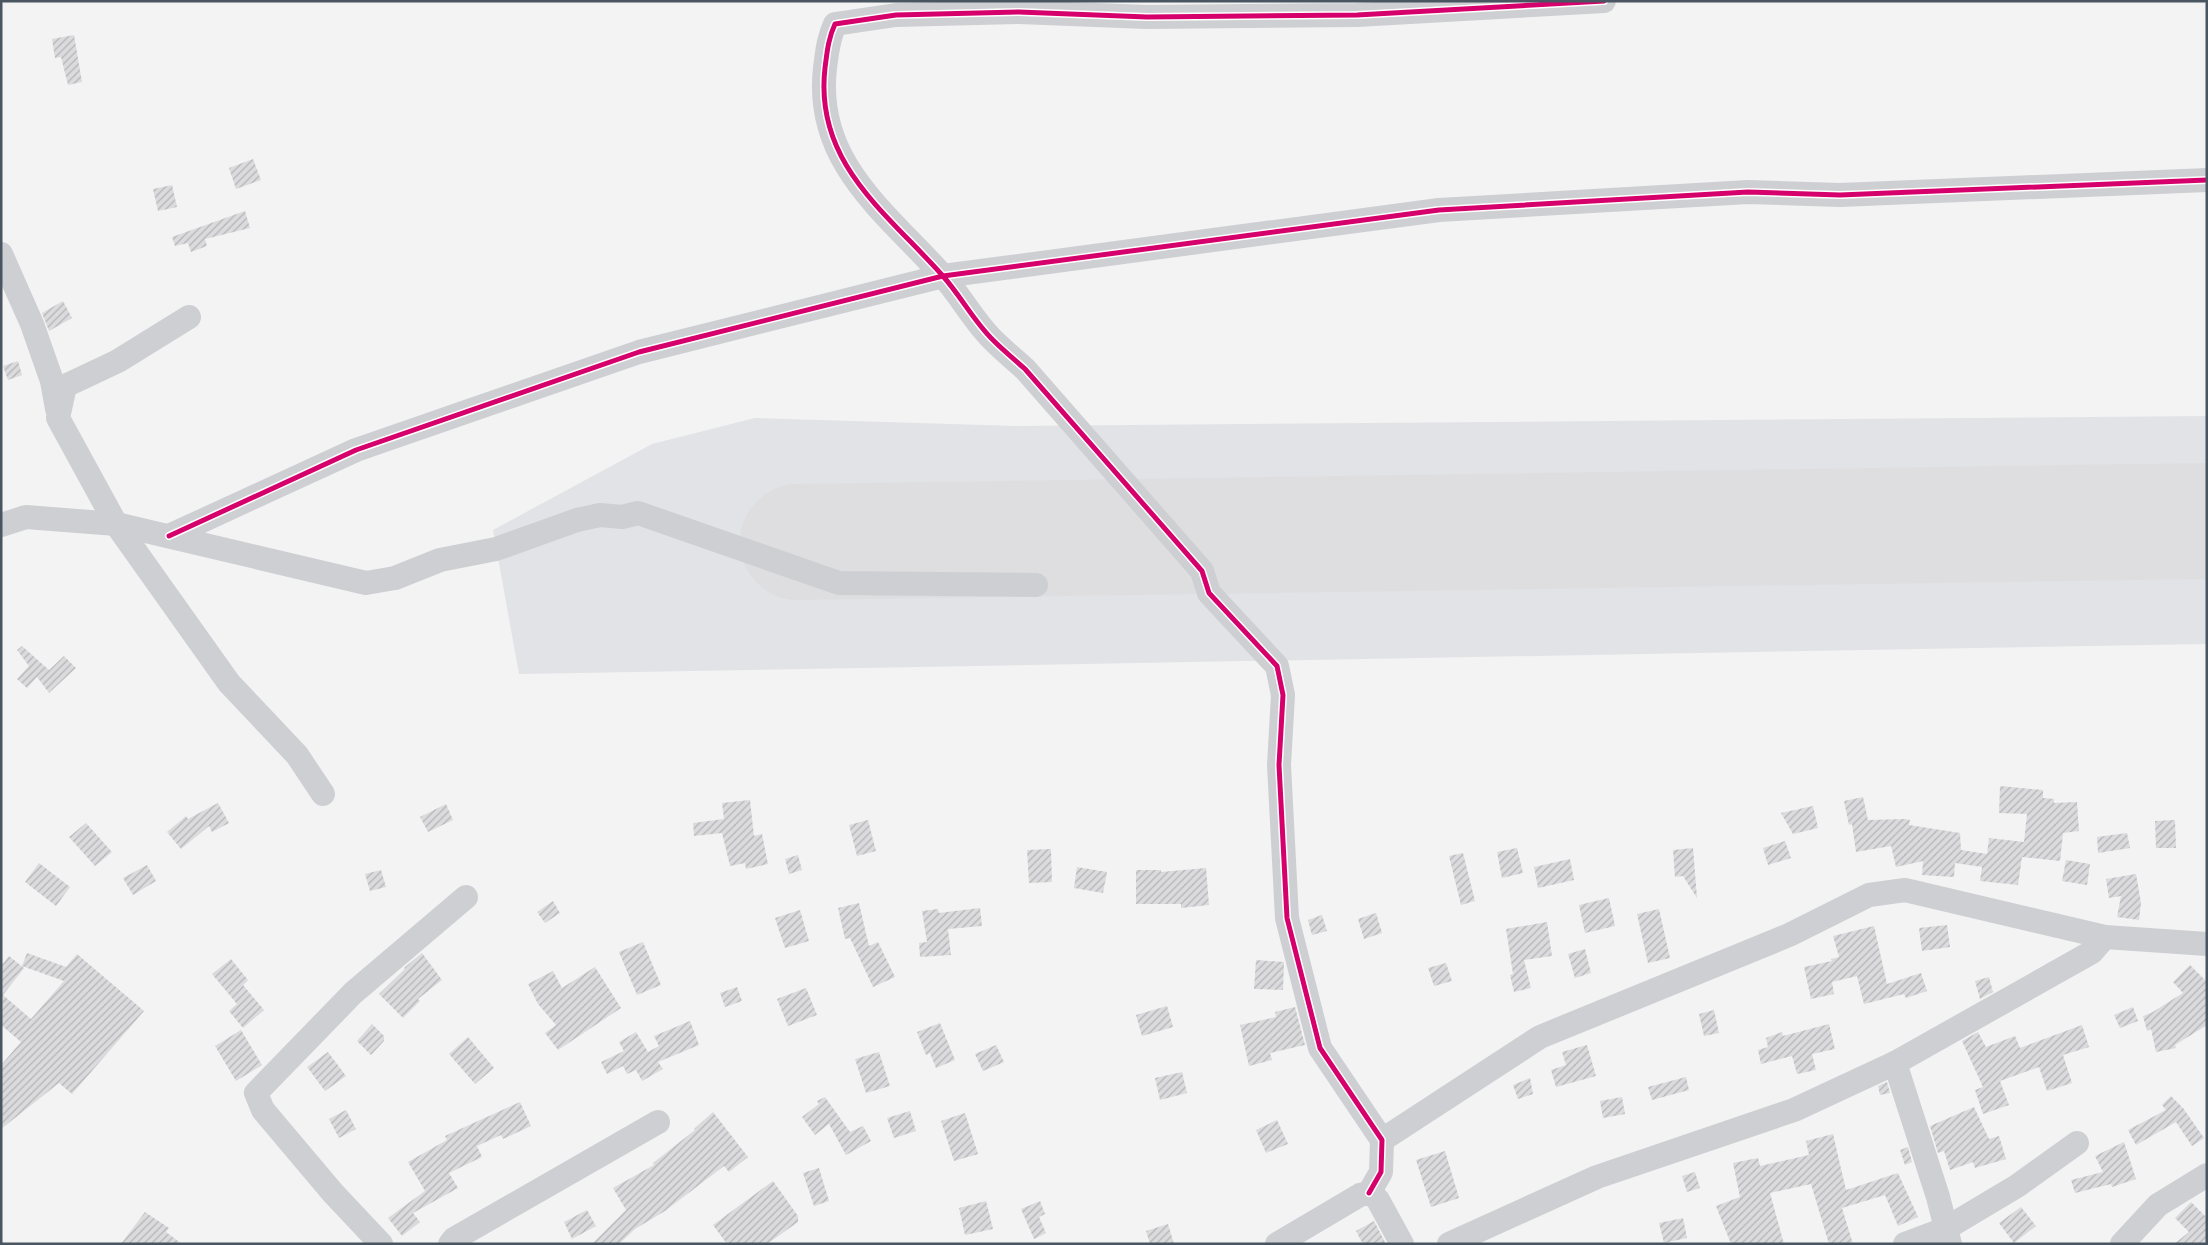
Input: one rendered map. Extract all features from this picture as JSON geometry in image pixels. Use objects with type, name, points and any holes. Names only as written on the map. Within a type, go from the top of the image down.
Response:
[{"type":"street","points":[[1368,1193],[1381,1172],[1382,1140],[1320,1048],[1287,918],[1278,765],[1283,695],[1277,666],[1209,593],[1202,571],[1026,369],[993,340],[943,276],[867,196],[844,163],[827,123],[824,82],[829,37],[835,24],[896,16],[1019,12],[1147,17],[1357,15],[1604,1]]},
{"type":"street","points":[[168,536],[356,450],[639,352],[943,276],[1439,210],[1748,192],[1840,195],[2207,180]]},
{"type":"street","points":[[1,254],[32,324],[52,382],[58,418],[116,524],[229,683],[297,755],[323,794]]},
{"type":"street","points":[[58,418],[65,386],[118,361],[189,317]]},
{"type":"street","points":[[1,525],[26,517],[116,524],[366,583],[395,578],[440,560],[496,549],[577,520],[600,515],[622,517],[638,513],[839,583],[1036,585]]},
{"type":"street","points":[[1382,1140],[1540,1037],[1789,935],[1869,895],[1905,890],[2105,937],[2207,944]]},
{"type":"street","points":[[380,1244],[333,1194],[263,1110],[256,1093],[353,993],[466,897]]},
{"type":"street","points":[[1449,1244],[1597,1177],[1794,1110],[1895,1064],[2092,952],[2105,937]]},
{"type":"street","points":[[1895,1064],[1938,1197],[1947,1236]]},
{"type":"street","points":[[450,1244],[454,1239],[658,1122]]},
{"type":"street","points":[[1905,1244],[1947,1236],[2077,1143]]},
{"type":"street","points":[[2122,1244],[2158,1205],[2207,1175]]},
{"type":"street","points":[[1277,1244],[1360,1195],[1368,1193],[1374,1195],[1378,1200],[1402,1244]]},
{"type":"shaded area","points":[[2207,416],[2207,644],[519,674],[493,530],[652,444],[755,418],[1016,426]]},
{"type":"building","points":[[74,35],[82,82],[68,85],[61,57],[55,58],[52,39]]},
{"type":"building","points":[[253,159],[261,180],[236,189],[229,168]]},
{"type":"building","points":[[172,185],[177,207],[158,211],[153,189]]},
{"type":"building","points":[[245,211],[250,228],[205,239],[207,246],[191,252],[188,243],[175,246],[172,237]]},
{"type":"building","points":[[63,301],[72,318],[49,331],[42,313]]},
{"type":"building","points":[[18,361],[22,375],[8,380],[3,366]]},
{"type":"building","points":[[22,646],[49,670],[64,656],[76,668],[49,693],[37,677],[27,688],[17,679],[29,666],[17,650]]},
{"type":"building","points":[[2000,786],[2043,790],[2043,798],[2054,799],[2054,803],[2077,802],[2079,831],[2063,833],[2060,861],[2022,857],[2018,885],[1980,881],[1982,867],[1955,863],[1954,877],[1922,875],[1923,861],[1896,867],[1891,846],[1856,852],[1852,824],[1849,825],[1844,801],[1863,797],[1868,820],[1905,819],[1910,820],[1909,825],[1960,833],[1961,850],[1987,854],[1989,838],[2024,842],[2027,814],[1999,813]]},
{"type":"building","points":[[750,800],[754,836],[762,834],[768,864],[746,869],[745,863],[730,866],[722,833],[694,836],[693,823],[724,819],[722,803]]},
{"type":"building","points":[[218,803],[229,823],[212,832],[209,826],[181,849],[167,832],[186,816],[188,819]]},
{"type":"building","points":[[446,804],[453,820],[428,832],[420,817]]},
{"type":"building","points":[[1813,806],[1818,828],[1793,834],[1781,813]]},
{"type":"building","points":[[868,820],[876,851],[857,856],[849,825]]},
{"type":"building","points":[[2175,820],[2176,848],[2156,848],[2155,821]]},
{"type":"building","points":[[86,823],[112,852],[95,866],[69,837]]},
{"type":"building","points":[[2127,833],[2130,848],[2098,853],[2097,837]]},
{"type":"building","points":[[1785,841],[1791,858],[1768,865],[1763,848]]},
{"type":"building","points":[[1517,848],[1523,873],[1502,878],[1497,852]]},
{"type":"building","points":[[1693,848],[1697,898],[1683,876],[1675,877],[1673,850]]},
{"type":"building","points":[[1051,849],[1052,882],[1029,883],[1027,850]]},
{"type":"building","points":[[1463,853],[1475,901],[1461,905],[1449,856]]},
{"type":"building","points":[[798,855],[802,870],[789,874],[785,859]]},
{"type":"building","points":[[1570,859],[1574,880],[1538,888],[1534,867]]},
{"type":"building","points":[[2066,860],[2090,864],[2087,885],[2062,881]]},
{"type":"building","points":[[39,863],[70,887],[56,906],[25,882]]},
{"type":"building","points":[[147,865],[156,881],[133,895],[123,878]]},
{"type":"building","points":[[1077,867],[1107,872],[1103,893],[1074,888]]},
{"type":"building","points":[[1206,868],[1209,905],[1181,908],[1181,904],[1136,904],[1136,870],[1161,870],[1161,872]]},
{"type":"building","points":[[381,870],[386,887],[370,891],[365,874]]},
{"type":"building","points":[[2136,874],[2141,903],[2139,920],[2117,917],[2121,896],[2109,898],[2106,879]]},
{"type":"building","points":[[1609,898],[1615,926],[1585,933],[1579,905]]},
{"type":"building","points":[[553,901],[560,913],[545,923],[537,912]]},
{"type":"building","points":[[859,903],[869,946],[878,942],[895,977],[873,987],[850,938],[845,939],[838,908]]},
{"type":"building","points":[[980,908],[982,926],[948,929],[951,955],[920,957],[919,943],[927,942],[922,911],[938,909],[939,913]]},
{"type":"building","points":[[1659,909],[1670,958],[1648,963],[1637,914]]},
{"type":"building","points":[[800,910],[809,941],[785,948],[775,918]]},
{"type":"building","points":[[1376,913],[1382,933],[1364,939],[1358,919]]},
{"type":"building","points":[[1322,915],[1327,931],[1312,935],[1308,920]]},
{"type":"building","points":[[1547,922],[1552,956],[1524,960],[1531,988],[1514,992],[1510,975],[1513,974],[1506,929]]},
{"type":"building","points":[[1947,925],[1950,947],[1922,951],[1919,928]]},
{"type":"building","points":[[1874,926],[1887,984],[1921,973],[1927,991],[1906,998],[1904,994],[1864,1004],[1857,976],[1832,982],[1834,994],[1811,999],[1804,967],[1832,961],[1831,959],[1839,957],[1833,936]]},
{"type":"building","points":[[643,942],[661,985],[637,995],[619,952]]},
{"type":"building","points":[[1585,949],[1591,973],[1575,978],[1568,954]]},
{"type":"building","points":[[27,953],[66,967],[77,954],[144,1011],[72,1094],[59,1083],[1,1129],[1,1065],[21,1042],[1,1025],[1,966],[9,956],[24,968],[3,995],[31,1019],[64,981],[22,966]]},
{"type":"building","points":[[422,953],[442,980],[418,999],[420,1001],[403,1018],[379,994],[404,968]]},
{"type":"building","points":[[231,959],[248,980],[243,985],[264,1010],[243,1028],[229,1011],[237,1004],[212,974]]},
{"type":"building","points":[[1256,960],[1284,962],[1283,990],[1254,989]]},
{"type":"building","points":[[1446,963],[1452,981],[1434,986],[1428,968]]},
{"type":"building","points":[[2190,965],[2207,982],[2207,1025],[2175,1045],[2176,1048],[2156,1052],[2151,1029],[2147,1031],[2143,1016],[2183,993],[2173,982]]},
{"type":"building","points":[[595,967],[621,1008],[558,1050],[545,1033],[556,1025],[538,1004],[528,984],[553,971],[562,988]]},
{"type":"building","points":[[1989,977],[1993,992],[1980,999],[1975,981]]},
{"type":"building","points":[[737,987],[742,1001],[725,1007],[720,993]]},
{"type":"building","points":[[806,988],[817,1015],[788,1026],[777,999]]},
{"type":"building","points":[[1167,1006],[1173,1027],[1142,1036],[1136,1015]]},
{"type":"building","points":[[1295,1007],[1305,1045],[1270,1053],[1272,1060],[1249,1066],[1240,1025],[1276,1017],[1275,1012]]},
{"type":"building","points":[[2133,1007],[2138,1021],[2120,1028],[2114,1015]]},
{"type":"building","points":[[1714,1010],[1719,1033],[1704,1036],[1699,1014]]},
{"type":"building","points":[[690,1021],[699,1045],[658,1062],[663,1069],[642,1081],[636,1070],[627,1074],[623,1066],[607,1074],[601,1062],[624,1051],[619,1042],[636,1032],[648,1052],[659,1046],[654,1036]]},
{"type":"building","points":[[940,1023],[955,1060],[936,1068],[930,1053],[926,1055],[917,1032]]},
{"type":"building","points":[[372,1024],[384,1036],[384,1041],[371,1055],[357,1041]]},
{"type":"building","points":[[1829,1024],[1835,1049],[1812,1054],[1816,1070],[1797,1074],[1792,1056],[1761,1064],[1758,1050],[1768,1047],[1766,1038],[1782,1032],[1783,1036]]},
{"type":"building","points":[[2082,1025],[2089,1047],[2063,1055],[2072,1083],[2047,1091],[2039,1067],[2036,1068],[2000,1081],[2009,1105],[1983,1114],[1975,1090],[1983,1087],[1962,1041],[1978,1032],[1986,1047],[2015,1036],[2020,1048]]},
{"type":"building","points":[[241,1030],[262,1065],[236,1081],[215,1046]]},
{"type":"building","points":[[468,1037],[494,1068],[475,1084],[449,1054]]},
{"type":"building","points":[[996,1045],[1004,1062],[983,1071],[975,1054]]},
{"type":"building","points":[[1587,1045],[1596,1076],[1556,1087],[1551,1070],[1566,1065],[1562,1052]]},
{"type":"building","points":[[328,1052],[346,1076],[325,1091],[307,1067]]},
{"type":"building","points":[[879,1052],[890,1086],[866,1093],[855,1059]]},
{"type":"building","points":[[1182,1072],[1187,1093],[1160,1100],[1155,1078]]},
{"type":"building","points":[[1686,1077],[1689,1090],[1652,1100],[1648,1087]]},
{"type":"building","points":[[1530,1078],[1533,1094],[1518,1099],[1513,1085]]},
{"type":"building","points":[[1887,1082],[1890,1093],[1880,1095],[1878,1086]]},
{"type":"building","points":[[2171,1096],[2183,1108],[2204,1138],[2192,1146],[2176,1122],[2136,1145],[2128,1130],[2166,1110],[2162,1105]]},
{"type":"building","points":[[825,1097],[850,1132],[863,1126],[871,1141],[846,1155],[829,1124],[815,1135],[802,1117],[819,1104],[817,1101]]},
{"type":"building","points":[[1622,1097],[1625,1114],[1603,1118],[1600,1101]]},
{"type":"building","points":[[520,1102],[531,1126],[503,1139],[501,1135],[477,1146],[482,1157],[449,1173],[458,1188],[413,1213],[420,1222],[402,1236],[388,1218],[425,1191],[408,1162],[447,1140],[445,1136]]},
{"type":"building","points":[[1974,1107],[1989,1139],[1999,1136],[2006,1159],[1975,1168],[1973,1162],[1950,1170],[1944,1151],[1938,1153],[1930,1126]]},
{"type":"building","points":[[346,1110],[356,1129],[339,1138],[329,1119]]},
{"type":"building","points":[[910,1111],[916,1131],[894,1138],[887,1118]]},
{"type":"building","points":[[713,1112],[748,1157],[729,1172],[724,1166],[665,1211],[635,1229],[619,1244],[592,1244],[626,1210],[613,1188],[654,1165],[653,1163],[695,1130]]},
{"type":"building","points":[[965,1113],[978,1154],[954,1161],[941,1121]]},
{"type":"building","points":[[1277,1120],[1288,1144],[1266,1153],[1256,1130]]},
{"type":"building","points":[[1833,1134],[1846,1190],[1898,1173],[1918,1217],[1898,1226],[1885,1195],[1842,1208],[1853,1244],[1829,1244],[1811,1184],[1770,1193],[1784,1244],[1731,1244],[1716,1206],[1740,1197],[1733,1163],[1758,1158],[1760,1166],[1809,1155],[1806,1141]]},
{"type":"building","points":[[2124,1142],[2136,1179],[2112,1187],[2111,1184],[2075,1193],[2071,1180],[2103,1172],[2095,1156]]},
{"type":"building","points":[[1908,1147],[1912,1162],[1905,1165],[1900,1150]]},
{"type":"building","points":[[1445,1151],[1459,1198],[1431,1207],[1416,1160]]},
{"type":"building","points":[[819,1168],[829,1201],[814,1206],[803,1173]]},
{"type":"building","points":[[1695,1172],[1700,1188],[1687,1192],[1682,1176]]},
{"type":"building","points":[[773,1181],[798,1216],[798,1222],[767,1244],[727,1244],[713,1225]]},
{"type":"building","points":[[986,1201],[993,1229],[965,1235],[959,1208]]},
{"type":"building","points":[[1040,1201],[1045,1214],[1039,1217],[1046,1233],[1034,1239],[1021,1209]]},
{"type":"building","points":[[2191,1202],[2207,1218],[2207,1244],[2174,1244],[2189,1232],[2175,1218]]},
{"type":"building","points":[[2021,1207],[2036,1226],[2014,1243],[1999,1223]]},
{"type":"building","points":[[587,1210],[596,1226],[572,1239],[564,1222]]},
{"type":"building","points":[[145,1212],[169,1228],[166,1232],[182,1244],[121,1244]]},
{"type":"building","points":[[1683,1218],[1687,1238],[1664,1243],[1659,1223]]},
{"type":"building","points":[[1374,1221],[1386,1244],[1363,1244],[1356,1231]]},
{"type":"building","points":[[1168,1224],[1174,1244],[1150,1244],[1146,1231]]},
{"type":"runway","points":[[798,542],[2207,521]]},
{"type":"cycle path","points":[[1369,1193],[1381,1172],[1382,1140],[1320,1048],[1287,918],[1279,765],[1283,695],[1277,666],[1209,593],[1202,571],[1025,369],[987,334],[942,275],[859,184],[843,159],[831,132],[825,102],[825,68],[828,46],[835,24],[896,15],[1019,12],[1147,17],[1357,15],[1604,1]]},
{"type":"cycle path","points":[[169,536],[356,450],[639,352],[943,276],[1439,210],[1748,192],[1840,195],[2207,180]]}]
